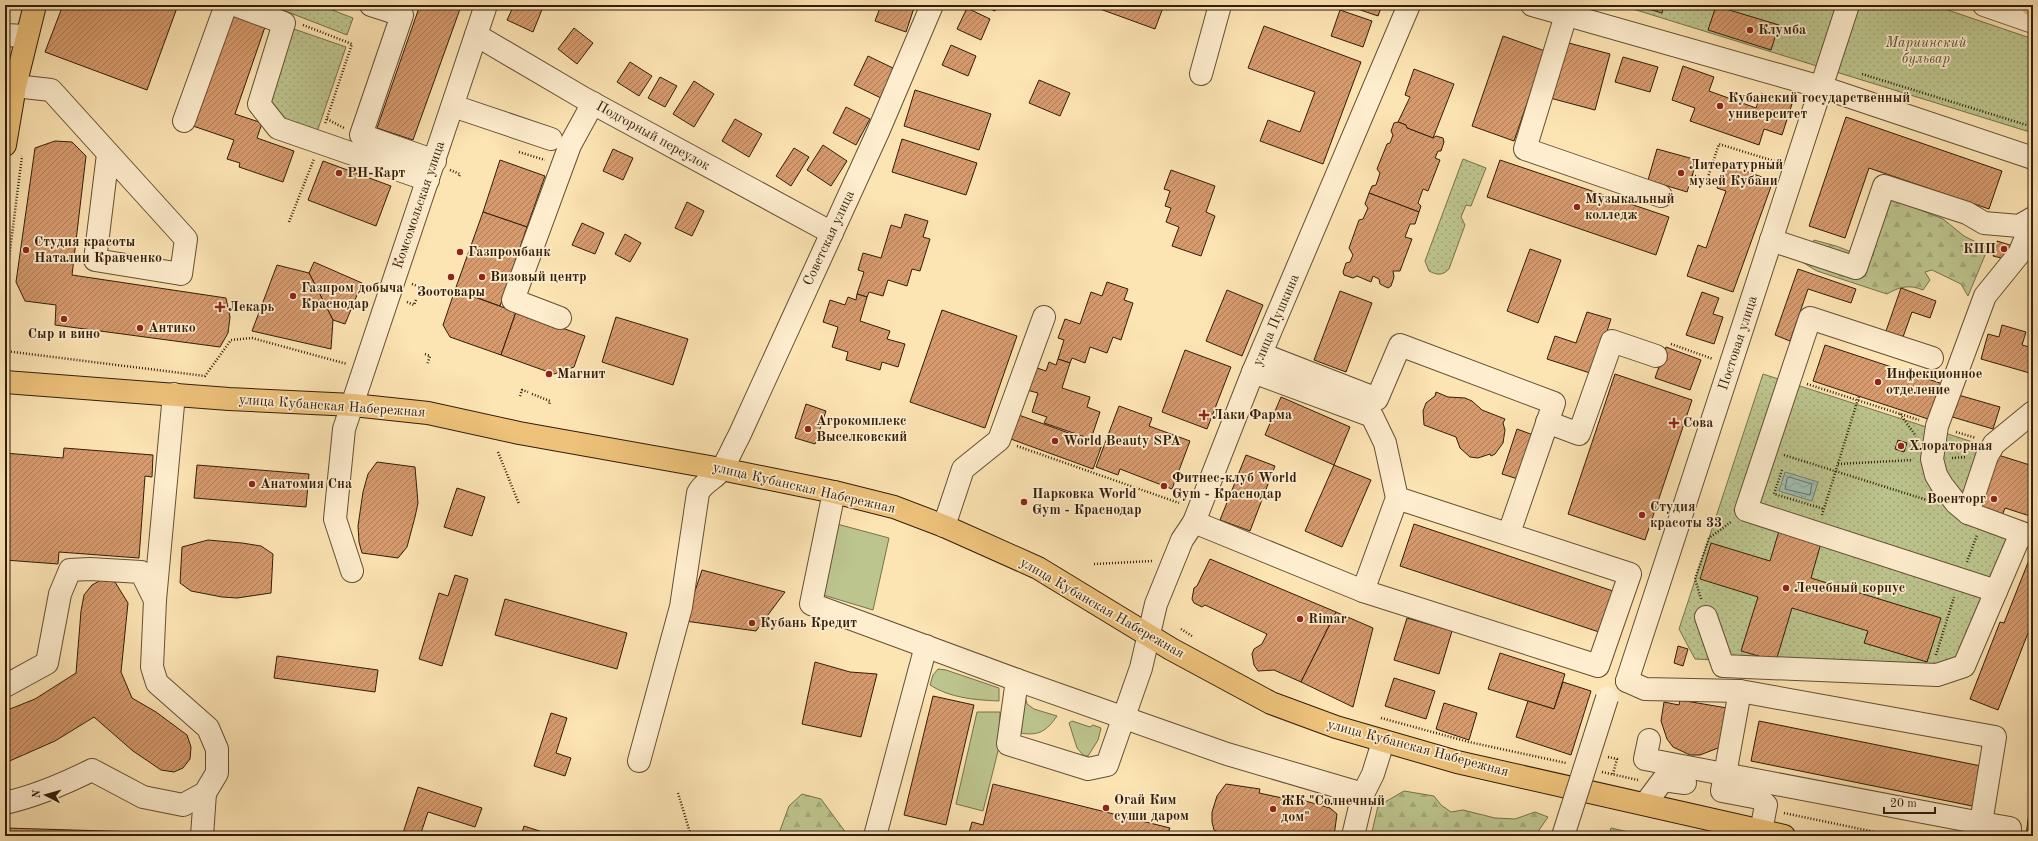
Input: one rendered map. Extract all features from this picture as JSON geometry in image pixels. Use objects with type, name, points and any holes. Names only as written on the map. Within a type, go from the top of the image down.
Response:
[{"type":"main road","points":[[5,145],[15,86],[16,36],[36,5]]},
{"type":"main road","name":"улица Кубанская Набережная","points":[[5,382],[353,406],[428,413],[519,433],[722,469],[834,492],[894,508],[944,526],[1038,568],[1149,636],[1272,703],[1336,727],[1383,742],[1457,762],[1784,836]]},
{"type":"street","points":[[184,122],[226,5]]},
{"type":"street","points":[[235,5],[284,23],[259,104],[278,128],[319,142],[437,170]]},
{"type":"street","points":[[371,5],[402,16],[361,135],[437,170]]},
{"type":"street","name":"Комсомольская улица","points":[[352,571],[335,519],[344,429],[437,170],[452,106],[486,5]]},
{"type":"street","name":"Советская улица","points":[[722,469],[739,436],[878,132],[932,5]]},
{"type":"street","points":[[1202,74],[1220,5]]},
{"type":"street","name":"улица Пушкина","points":[[1017,680],[1008,744],[1088,769],[1107,764],[1124,717],[1149,636],[1156,604],[1182,540],[1194,522],[1257,363],[1409,5]]},
{"type":"street","points":[[1532,5],[1821,87],[2033,158]]},
{"type":"street","name":"Постовая улица","points":[[1627,681],[1848,5]]},
{"type":"street","points":[[1984,5],[2033,22]]},
{"type":"street","points":[[1566,15],[1524,149],[1661,196]]},
{"type":"street","name":"Подгорный переулок","points":[[476,35],[593,103],[832,233]]},
{"type":"street","points":[[15,86],[51,90],[186,239],[180,274],[95,260],[108,154]]},
{"type":"street","points":[[560,318],[513,300],[570,145],[593,103]]},
{"type":"street","points":[[452,106],[551,139]]},
{"type":"street","points":[[1771,240],[1856,268],[1884,186],[1967,213],[1984,223],[2020,226],[2033,222]]},
{"type":"street","points":[[1706,616],[1723,666],[1937,675],[1964,666],[1996,591],[2027,535],[1976,516],[1948,494],[1936,475],[1932,459],[1937,426],[1986,296],[2019,254],[2033,222]]},
{"type":"street","points":[[944,526],[963,469],[999,440],[1044,318]]},
{"type":"street","points":[[1932,358],[1810,318],[1746,510],[1996,591]]},
{"type":"street","points":[[1547,422],[1579,434],[1612,341],[1656,356]]},
{"type":"street","points":[[1257,363],[1377,399],[1400,345],[1554,403],[1509,534]]},
{"type":"street","points":[[1257,363],[1372,416],[1385,443],[1396,498],[1363,591]]},
{"type":"street","points":[[174,394],[155,600],[152,667],[156,683],[208,728],[217,750],[217,773],[205,793],[202,836]]},
{"type":"street","points":[[1976,516],[1987,456],[1994,444],[2033,412]]},
{"type":"street","points":[[639,761],[681,607],[698,493],[701,486],[714,478],[722,469]]},
{"type":"street","points":[[834,492],[811,604],[1017,680],[1227,754],[1363,794]]},
{"type":"street","points":[[1194,522],[1363,591],[1598,666],[1630,574],[1396,498]]},
{"type":"street","points":[[5,686],[47,663],[60,594],[70,570],[90,569],[141,572],[155,600]]},
{"type":"street","points":[[875,836],[926,646]]},
{"type":"street","points":[[1563,836],[1607,698],[1627,681],[1645,688],[1740,691],[1995,737],[1981,824]]},
{"type":"street","points":[[1740,691],[1722,791],[1759,798],[1764,801],[1766,809],[1761,831]]},
{"type":"street","points":[[1649,740],[1645,759],[1981,824],[2010,828],[2010,836]]},
{"type":"street","points":[[1353,836],[1363,794],[1373,774],[1383,742]]},
{"type":"street","points":[[5,803],[26,799],[92,770],[143,797],[176,804],[183,805],[205,793]]},
{"type":"street","points":[[1644,804],[1664,780],[1685,783]]},
{"type":"path","points":[[289,222],[319,142],[352,44],[297,22]]},
{"type":"path","points":[[1862,74],[2033,127]]},
{"type":"path","points":[[327,119],[339,125]]},
{"type":"path","points":[[1692,175],[1707,180],[1719,144],[1795,168]]},
{"type":"path","points":[[519,152],[563,166]]},
{"type":"path","points":[[437,170],[460,174],[459,178]]},
{"type":"path","points":[[410,284],[420,287],[418,292]]},
{"type":"path","points":[[404,301],[414,305],[416,300]]},
{"type":"path","points":[[5,351],[206,376],[231,340],[252,338],[348,365]]},
{"type":"path","points":[[1656,356],[1662,341],[1730,365]]},
{"type":"path","points":[[425,354],[430,356],[427,365]]},
{"type":"path","points":[[1790,378],[1994,444]]},
{"type":"path","points":[[520,396],[522,390],[528,392]]},
{"type":"path","points":[[532,394],[550,401],[549,405]]},
{"type":"path","points":[[1816,532],[1859,396]]},
{"type":"path","points":[[999,440],[1179,503]]},
{"type":"path","points":[[1766,450],[1932,501]]},
{"type":"path","points":[[498,452],[519,504]]},
{"type":"path","points":[[1782,470],[1774,494],[1824,509]]},
{"type":"path","points":[[1706,616],[1695,579],[1709,538],[1746,510]]},
{"type":"path","points":[[1930,675],[1960,579],[1976,516]]},
{"type":"path","points":[[1094,564],[1155,561]]},
{"type":"path","points":[[1180,630],[1194,638]]},
{"type":"path","points":[[1379,717],[1469,742],[1567,764]]},
{"type":"path","points":[[1613,774],[1617,759]]},
{"type":"path","points":[[1598,770],[1659,786]]},
{"type":"path","points":[[678,793],[691,836]]},
{"type":"path","points":[[1766,809],[1894,836]]},
{"type":"green space","points":[[281,5],[319,5],[353,18],[347,35],[280,9]]},
{"type":"green space","name":"Мариинский бульвар","points":[[1620,5],[1933,5],[2033,39],[2033,133]]},
{"type":"green space","points":[[291,28],[346,47],[316,135],[282,123],[266,103]]},
{"type":"green space","points":[[1463,159],[1486,168],[1471,206],[1466,205],[1461,217],[1465,225],[1449,269],[1442,274],[1437,274],[1429,271],[1425,261]]},
{"type":"green space","points":[[1885,196],[1943,219],[1964,236],[1988,248],[1968,296],[1961,284],[1932,270],[1925,272],[1930,280],[1923,290],[1913,287],[1904,287],[1887,294],[1817,271],[1802,262],[1814,240],[1836,246],[1867,258],[1873,256]]},
{"type":"green space","points":[[1763,374],[1985,446],[1961,518],[2011,536],[1958,664],[1924,670],[1695,659],[1679,629]]},
{"type":"green space","points":[[837,524],[889,538],[873,610],[820,594]]},
{"type":"green space","points":[[938,669],[946,670],[999,688],[999,701],[954,696],[930,685],[933,675]]},
{"type":"green space","points":[[1025,696],[1027,704],[1034,709],[1057,716],[1049,726],[1041,732],[1032,734],[1020,733]]},
{"type":"green space","points":[[977,712],[1000,712],[999,747],[983,811],[956,804]]},
{"type":"green space","points":[[1072,721],[1090,727],[1093,725],[1101,728],[1098,740],[1088,756],[1084,756],[1077,748],[1069,723]]},
{"type":"green space","points":[[1404,791],[1434,796],[1441,805],[1451,812],[1463,810],[1495,818],[1515,819],[1535,812],[1548,817],[1535,836],[1371,836],[1378,806]]},
{"type":"green space","points":[[802,794],[821,799],[846,833],[845,836],[778,836],[789,806]]},
{"type":"green space","points":[[1611,828],[1646,836],[1609,836]]},
{"type":"water","points":[[1785,472],[1818,482],[1812,501],[1779,491]]},
{"type":"building","points":[[63,5],[178,5],[147,90],[45,52]]},
{"type":"building","points":[[420,5],[446,5],[460,9],[413,140],[377,128]]},
{"type":"building","points":[[446,5],[461,5],[460,9]]},
{"type":"building","points":[[514,5],[539,5],[543,7],[533,32],[507,20]]},
{"type":"building","points":[[881,5],[915,5],[906,32],[875,21]]},
{"type":"building","points":[[981,5],[997,5],[995,11]]},
{"type":"building","points":[[1089,5],[1164,5],[1155,29]]},
{"type":"building","points":[[1346,5],[1382,5],[1378,16]]},
{"type":"building","points":[[1635,5],[1664,5],[1662,13]]},
{"type":"building","points":[[1716,6],[1779,25],[1771,50],[1708,30]]},
{"type":"building","points":[[967,8],[990,19],[981,40],[957,29]]},
{"type":"building","points":[[1340,10],[1372,21],[1363,47],[1331,36]]},
{"type":"building","points":[[231,14],[265,27],[235,114],[262,123],[257,138],[294,151],[283,182],[239,167],[240,163],[227,159],[234,140],[193,126]]},
{"type":"building","points":[[1264,26],[1361,62],[1323,164],[1260,141],[1268,120],[1300,132],[1315,92],[1248,68]]},
{"type":"building","points":[[574,28],[593,43],[577,64],[558,49]]},
{"type":"building","points":[[1503,36],[1545,51],[1514,141],[1472,126]]},
{"type":"building","points":[[1565,42],[1610,54],[1595,110],[1550,98]]},
{"type":"building","points":[[951,45],[976,56],[968,76],[942,65]]},
{"type":"building","points":[[868,56],[895,69],[881,98],[854,85]]},
{"type":"building","points":[[1623,57],[1658,67],[1650,92],[1615,82]]},
{"type":"building","points":[[630,62],[652,76],[639,96],[617,82]]},
{"type":"building","name":"Кубанский государственный университет","points":[[1683,66],[1714,77],[1709,91],[1756,108],[1761,93],[1792,104],[1782,135],[1764,129],[1759,145],[1690,121],[1695,108],[1672,100]]},
{"type":"building","points":[[1414,69],[1454,84],[1433,138],[1407,128],[1406,125],[1398,122],[1410,97],[1405,95]]},
{"type":"building","points":[[660,77],[677,86],[665,107],[648,98]]},
{"type":"building","points":[[1039,80],[1070,93],[1060,116],[1029,103]]},
{"type":"building","points":[[694,81],[714,94],[694,127],[673,114]]},
{"type":"building","points":[[915,90],[991,114],[979,150],[904,126]]},
{"type":"building","points":[[846,107],[870,119],[856,145],[833,133]]},
{"type":"building","points":[[1846,117],[2002,171],[1989,209],[1869,168],[1845,238],[1809,226]]},
{"type":"building","points":[[735,119],[762,134],[749,157],[722,141]]},
{"type":"building","points":[[1398,122],[1406,125],[1407,128],[1433,138],[1436,136],[1443,138],[1444,142],[1441,151],[1438,151],[1435,158],[1440,160],[1428,191],[1423,189],[1418,203],[1421,206],[1419,212],[1369,193],[1372,186],[1376,185],[1380,173],[1377,169],[1387,144],[1390,143],[1393,135],[1391,131],[1394,123]]},
{"type":"building","points":[[902,139],[977,163],[966,195],[892,172]]},
{"type":"building","points":[[55,141],[72,142],[86,156],[72,275],[226,298],[230,317],[228,333],[220,347],[55,325],[56,305],[25,301],[16,282],[35,148]]},
{"type":"building","points":[[823,145],[847,161],[831,186],[807,170]]},
{"type":"building","points":[[794,148],[809,157],[791,186],[776,176]]},
{"type":"building","points":[[613,149],[633,158],[623,180],[603,171]]},
{"type":"building","points":[[1657,149],[1697,160],[1687,192],[1648,180]]},
{"type":"building","points":[[500,160],[545,176],[527,227],[483,212]]},
{"type":"building","name":"Музыкальный колледж","points":[[1500,160],[1669,217],[1656,255],[1487,197]]},
{"type":"building","points":[[323,161],[391,186],[376,226],[308,200]]},
{"type":"building","points":[[1726,164],[1773,181],[1733,292],[1687,276],[1698,245],[1706,248],[1726,191],[1717,188]]},
{"type":"building","points":[[1171,170],[1215,186],[1206,212],[1215,216],[1201,256],[1172,246],[1179,227],[1166,222],[1171,208],[1165,206],[1170,191],[1164,189]]},
{"type":"building","points":[[1369,193],[1419,212],[1415,224],[1410,224],[1405,237],[1412,239],[1400,271],[1393,271],[1394,277],[1391,286],[1388,288],[1380,284],[1379,279],[1373,276],[1371,282],[1357,276],[1353,278],[1344,275],[1343,272],[1346,263],[1350,262],[1353,255],[1349,248],[1359,220],[1363,219],[1368,208],[1365,204]]},
{"type":"building","points":[[687,202],[704,211],[692,236],[675,228]]},
{"type":"building","points":[[483,212],[527,227],[500,306],[455,290]]},
{"type":"building","points":[[905,214],[928,221],[923,237],[930,239],[920,271],[912,269],[907,286],[888,280],[883,296],[869,292],[867,297],[857,294],[864,272],[858,270],[863,253],[881,258],[891,225],[901,228]]},
{"type":"building","points":[[582,223],[604,233],[595,254],[572,245]]},
{"type":"building","points":[[625,234],[641,243],[630,262],[615,254]]},
{"type":"building","name":"КПП","points":[[1997,241],[2013,246],[2009,260],[1993,256]]},
{"type":"building","points":[[1530,249],[1561,260],[1538,323],[1507,311]]},
{"type":"building","points":[[314,262],[362,283],[345,324],[333,320],[309,273]]},
{"type":"building","name":"Газпром добыча Краснодар","points":[[277,265],[309,273],[333,320],[331,349],[252,331]]},
{"type":"building","points":[[1798,269],[1856,289],[1851,303],[1808,289],[1790,341],[1775,335]]},
{"type":"building","points":[[1107,282],[1128,289],[1124,300],[1133,303],[1121,340],[1113,337],[1107,353],[1090,347],[1085,363],[1072,358],[1070,363],[1058,359],[1064,340],[1058,338],[1065,319],[1080,324],[1091,292],[1102,296]]},
{"type":"building","points":[[1901,288],[1936,301],[1930,318],[1912,312],[1903,337],[1886,331]]},
{"type":"building","points":[[455,290],[516,312],[501,355],[450,337],[443,325]]},
{"type":"building","points":[[1227,290],[1263,305],[1242,356],[1206,341]]},
{"type":"building","points":[[1340,291],[1372,303],[1346,372],[1314,360]]},
{"type":"building","points":[[1702,292],[1719,298],[1713,314],[1723,317],[1714,344],[1686,335]]},
{"type":"building","points":[[857,294],[867,297],[860,321],[890,331],[887,339],[905,344],[898,367],[882,362],[880,370],[846,360],[848,352],[832,347],[838,327],[823,322],[830,300],[845,305],[848,297],[856,300]]},
{"type":"building","points":[[942,310],[1017,336],[985,428],[910,402]]},
{"type":"building","points":[[516,312],[585,336],[574,367],[554,374],[501,355]]},
{"type":"building","points":[[1587,312],[1611,319],[1593,374],[1547,359],[1555,336],[1576,343]]},
{"type":"building","points":[[616,317],[688,339],[673,385],[602,362]]},
{"type":"building","points":[[2002,325],[2026,332],[2022,345],[2033,348],[2033,374],[1981,359],[1988,334],[1999,337]]},
{"type":"building","name":"Инфекционное отделение","points":[[1825,345],[1943,384],[1931,420],[1813,381]]},
{"type":"building","points":[[1666,347],[1701,360],[1690,390],[1655,378]]},
{"type":"building","points":[[1185,350],[1231,367],[1207,429],[1162,412]]},
{"type":"building","points":[[1058,359],[1070,363],[1062,388],[1090,397],[1087,407],[1100,412],[1091,439],[1044,423],[1047,417],[1032,412],[1038,393],[1023,389],[1031,366],[1046,371],[1049,362],[1056,365]]},
{"type":"building","points":[[1615,374],[1692,400],[1645,540],[1568,514]]},
{"type":"building","points":[[1436,392],[1448,397],[1465,398],[1472,401],[1482,410],[1505,419],[1503,423],[1505,430],[1503,443],[1495,454],[1478,458],[1470,457],[1460,448],[1456,437],[1424,425],[1423,411],[1426,403],[1435,396]]},
{"type":"building","points":[[1955,394],[2000,407],[1993,429],[1949,416]]},
{"type":"building","points":[[1281,397],[1350,427],[1334,465],[1265,435]]},
{"type":"building","points":[[806,404],[826,411],[815,444],[795,438]]},
{"type":"building","points":[[1119,406],[1152,418],[1149,426],[1190,441],[1172,489],[1120,469],[1118,475],[1096,467]]},
{"type":"building","name":"World Beauty SPA","points":[[1016,414],[1102,445],[1093,469],[1008,438]]},
{"type":"building","points":[[1517,429],[1536,436],[1521,480],[1502,474]]},
{"type":"building","name":"Хлораторная","points":[[1898,440],[1907,443],[1904,452],[1895,449]]},
{"type":"building","points":[[64,448],[153,455],[152,477],[145,476],[139,558],[59,552],[58,564],[5,560],[5,453],[63,458]]},
{"type":"building","points":[[1995,454],[2033,466],[2033,517],[2005,508],[2002,516],[1978,508]]},
{"type":"building","points":[[1246,455],[1275,466],[1250,531],[1220,520]]},
{"type":"building","points":[[377,462],[415,467],[418,503],[407,547],[398,558],[362,553],[359,542],[358,526],[363,492],[368,474]]},
{"type":"building","points":[[197,465],[309,474],[306,507],[194,498]]},
{"type":"building","points":[[1334,465],[1371,480],[1342,547],[1305,531]]},
{"type":"building","points":[[457,488],[485,497],[472,536],[444,527]]},
{"type":"building","points":[[1414,524],[1616,592],[1602,633],[1400,566]]},
{"type":"building","name":"Лечебный корпус","points":[[1779,531],[1821,543],[1811,578],[1941,618],[1927,662],[1864,643],[1868,631],[1792,608],[1776,661],[1741,651],[1758,597],[1700,579],[1711,543],[1770,561]]},
{"type":"building","points":[[208,540],[261,546],[273,554],[271,593],[237,598],[222,597],[191,591],[180,583],[182,547]]},
{"type":"building","points":[[2033,550],[2033,635],[2028,633],[1998,710],[1970,699],[2000,622],[2004,623]]},
{"type":"building","points":[[1210,559],[1336,612],[1301,682],[1274,670],[1258,671],[1254,665],[1252,654],[1254,649],[1262,644],[1267,634],[1205,605],[1202,607],[1194,603],[1192,599],[1194,588],[1197,586]]},
{"type":"building","points":[[702,570],[785,592],[756,631],[685,621]]},
{"type":"building","points":[[455,575],[468,579],[442,666],[419,659],[439,593],[448,596]]},
{"type":"building","points":[[103,579],[115,582],[128,603],[121,672],[132,698],[156,712],[187,735],[191,747],[190,759],[183,768],[174,772],[161,770],[133,751],[94,717],[55,741],[5,763],[5,711],[35,699],[76,673],[81,611],[84,595],[92,585]]},
{"type":"building","points":[[505,599],[627,633],[617,669],[495,635]]},
{"type":"building","points":[[1336,612],[1373,628],[1353,707],[1301,682]]},
{"type":"building","points":[[1407,618],[1452,631],[1439,674],[1394,660]]},
{"type":"building","points":[[1678,646],[1688,649],[1683,666],[1674,663]]},
{"type":"building","points":[[1500,653],[1565,674],[1554,709],[1488,689]]},
{"type":"building","points":[[277,656],[378,670],[375,692],[274,678]]},
{"type":"building","points":[[815,662],[850,672],[877,674],[861,737],[802,724]]},
{"type":"building","points":[[1394,678],[1435,691],[1426,719],[1385,706]]},
{"type":"building","points":[[1563,682],[1591,691],[1571,755],[1516,737],[1528,701],[1554,709]]},
{"type":"building","points":[[933,696],[974,705],[946,825],[904,815]]},
{"type":"building","points":[[1680,700],[1727,708],[1724,741],[1718,748],[1700,755],[1690,755],[1673,747],[1667,739],[1661,721],[1664,702],[1679,705]]},
{"type":"building","points":[[1444,703],[1477,713],[1469,740],[1436,729]]},
{"type":"building","points":[[551,713],[567,718],[556,753],[571,758],[565,776],[534,766]]},
{"type":"building","points":[[1759,721],[1986,767],[1977,807],[1751,761]]},
{"type":"building","points":[[993,784],[1170,828],[1167,836],[968,836],[972,822],[983,825]]},
{"type":"building","name":"ЖК \"Солнечный дом\"","points":[[1226,784],[1260,789],[1259,793],[1301,802],[1302,800],[1330,808],[1337,814],[1334,836],[1223,835],[1214,830],[1212,812],[1217,796]]},
{"type":"building","points":[[418,787],[482,808],[475,827],[428,812],[420,836],[402,836]]},
{"type":"building","points":[[2032,788],[2033,836],[2026,836]]},
{"type":"building","points":[[524,826],[555,836],[521,836]]},
{"type":"building","points":[[5,828],[173,833],[173,836],[5,836]]},
{"type":"place","name":"Клумба","points":[[1750,30]]},
{"type":"place","name":"Кубанский государственный университет","points":[[1720,106]]},
{"type":"place","name":"РН-Карт","points":[[339,173]]},
{"type":"place","name":"Литературный музей Кубани","points":[[1681,173]]},
{"type":"place","name":"Музыкальный колледж","points":[[1577,207]]},
{"type":"place","name":"КПП","points":[[2004,249]]},
{"type":"place","name":"Студия красоты Наталии Кравченко","points":[[26,250]]},
{"type":"place","name":"Газпромбанк","points":[[460,252]]},
{"type":"place","name":"Зоотовары","points":[[451,277]]},
{"type":"place","name":"Визовый центр","points":[[482,277]]},
{"type":"place","name":"Газпром добыча Краснодар","points":[[293,296]]},
{"type":"place","name":"Лекарь","points":[[220,307]]},
{"type":"place","name":"Сыр и вино","points":[[64,319]]},
{"type":"place","name":"Антико","points":[[140,328]]},
{"type":"place","name":"Магнит","points":[[549,374]]},
{"type":"place","name":"Инфекционное отделение","points":[[1878,382]]},
{"type":"place","name":"Лаки Фарма","points":[[1204,415]]},
{"type":"place","name":"Сова","points":[[1674,423]]},
{"type":"place","name":"Агрокомплекс Выселковский","points":[[808,429]]},
{"type":"place","name":"World Beauty SPA","points":[[1055,441]]},
{"type":"place","name":"Хлораторная","points":[[1901,446]]},
{"type":"place","name":"Анатомия Сна","points":[[252,484]]},
{"type":"place","name":"Фитнес-клуб World Gym - Краснодар","points":[[1164,486]]},
{"type":"place","name":"Военторг","points":[[1994,499]]},
{"type":"place","name":"Парковка World Gym - Краснодар","points":[[1024,502]]},
{"type":"place","name":"Студия красоты 33","points":[[1642,515]]},
{"type":"place","name":"Лечебный корпус","points":[[1786,588]]},
{"type":"place","name":"Rimar","points":[[1300,619]]},
{"type":"place","name":"Кубань Кредит","points":[[752,623]]},
{"type":"place","name":"Огай Ким суши даром","points":[[1106,808]]},
{"type":"place","name":"ЖК \"Солнечный дом\"","points":[[1273,809]]}]
